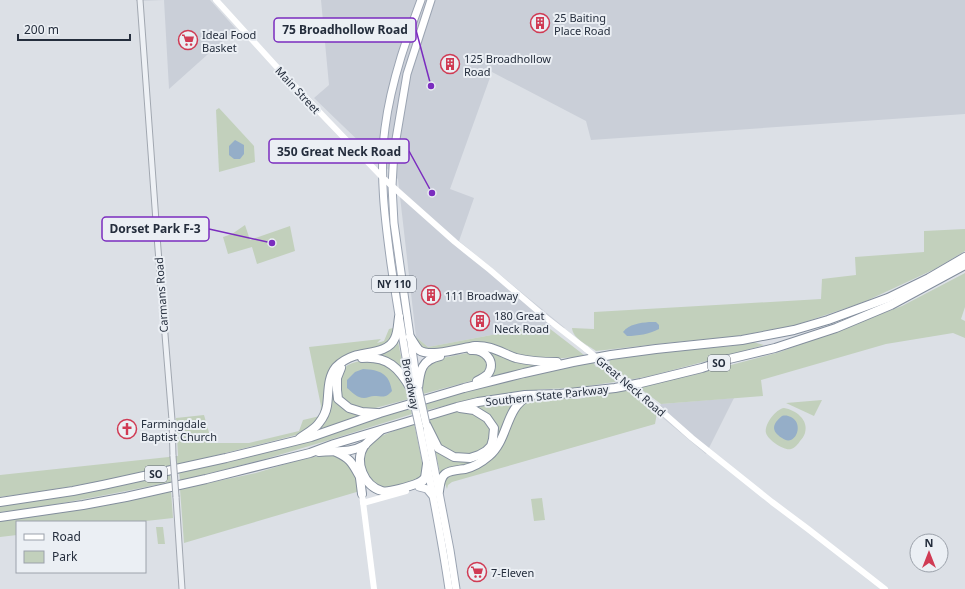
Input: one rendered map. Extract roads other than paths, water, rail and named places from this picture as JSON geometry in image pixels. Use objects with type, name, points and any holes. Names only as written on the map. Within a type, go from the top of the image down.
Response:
[{"type":"highway","name":"Southern State Parkway","points":[[0,502],[73,491],[226,458],[323,433],[380,413],[464,388],[573,362],[649,349],[757,338],[794,330],[828,320],[888,298],[929,278],[965,257]]},
{"type":"highway","name":"Southern State Parkway","points":[[0,517],[83,505],[206,479],[310,453],[334,444],[478,402],[525,395],[615,388],[674,375],[775,348],[836,328],[891,305],[965,265]]},
{"type":"highway","points":[[295,441],[316,427],[324,416],[331,378],[335,368],[354,356],[378,351],[393,343],[396,337],[399,317]]},
{"type":"highway","points":[[410,337],[414,345],[420,350],[429,353],[480,346],[491,347],[518,358],[532,361],[573,362]]},
{"type":"highway","points":[[380,413],[362,412],[349,408],[338,399],[337,378],[341,368],[348,362],[358,358],[368,358],[388,362],[397,369],[415,389],[421,368],[429,360],[469,350],[478,350],[485,354],[490,360],[490,371],[485,377],[464,388]]},
{"type":"highway","points":[[436,494],[442,477],[445,474],[450,471],[475,466],[495,450],[505,432],[512,412],[516,406],[521,401],[533,395]]},
{"type":"highway","points":[[422,424],[438,448],[454,457],[470,458],[479,456],[491,446],[494,439],[494,428],[487,418],[474,410],[457,407]]},
{"type":"highway","points":[[310,453],[348,451],[357,449],[365,445],[381,430]]},
{"type":"highway","points":[[365,445],[361,452],[361,469],[364,476],[372,486],[382,491],[389,491],[418,483],[425,478]]},
{"type":"highway","points":[[336,452],[345,456],[351,462],[360,478],[368,488],[376,493],[390,496]]},
{"type":"highway","points":[[419,487],[425,478],[427,464]]},
{"type":"highway","points":[[360,478],[362,494]]},
{"type":"main road","name":"Main Street","points":[[216,0],[328,122],[383,178]]},
{"type":"main road","name":"NY 110","points":[[383,178],[385,129],[392,91],[401,57],[421,0]]},
{"type":"main road","name":"NY 110","points":[[392,186],[394,151],[408,74],[431,0]]},
{"type":"main road","name":"Great Neck Road","points":[[383,178],[455,242],[545,317],[610,368],[692,438],[885,589]]},
{"type":"main road","name":"Broadway","points":[[383,178],[385,221],[399,317],[436,494],[449,589]]},
{"type":"main road","name":"Broadway","points":[[392,186],[394,223],[410,337],[415,389]]},
{"type":"main road","name":"Broadway","points":[[422,424],[427,464],[451,553],[456,589]]},
{"type":"main road","points":[[364,503],[419,487],[436,494]]},
{"type":"main road","points":[[362,494],[374,589]]},
{"type":"street","name":"Carmans Road","points":[[140,0],[172,420],[182,589]]},
{"type":"water","points":[[235,140],[244,145],[244,154],[240,159],[234,159],[229,155],[229,146]]},
{"type":"water","points":[[656,322],[659,325],[659,329],[635,336],[627,336],[623,332],[625,329],[638,323]]},
{"type":"water","points":[[363,369],[374,370],[386,376],[391,385],[392,391],[388,395],[384,396],[364,398],[359,397],[347,388],[347,380],[355,372]]},
{"type":"water","points":[[782,416],[791,417],[795,420],[797,425],[797,434],[791,440],[782,438],[776,433],[774,427],[776,422]]},
{"type":"place","name":"25 Baiting Place Road","points":[[540,23]]},
{"type":"place","name":"Ideal Food Basket","points":[[188,40]]},
{"type":"place","name":"125 Broadhollow Road","points":[[450,64]]},
{"type":"place","name":"75 Broadhollow Road","points":[[431,86]]},
{"type":"place","name":"350 Great Neck Road","points":[[432,193]]},
{"type":"place","name":"Dorset Park F-3","points":[[272,243]]},
{"type":"place","name":"111 Broadway","points":[[431,295]]},
{"type":"place","name":"180 Great Neck Road","points":[[480,321]]},
{"type":"place","name":"Farmingdale Baptist Church","points":[[127,429]]},
{"type":"place","name":"7-Eleven","points":[[477,572]]}]
